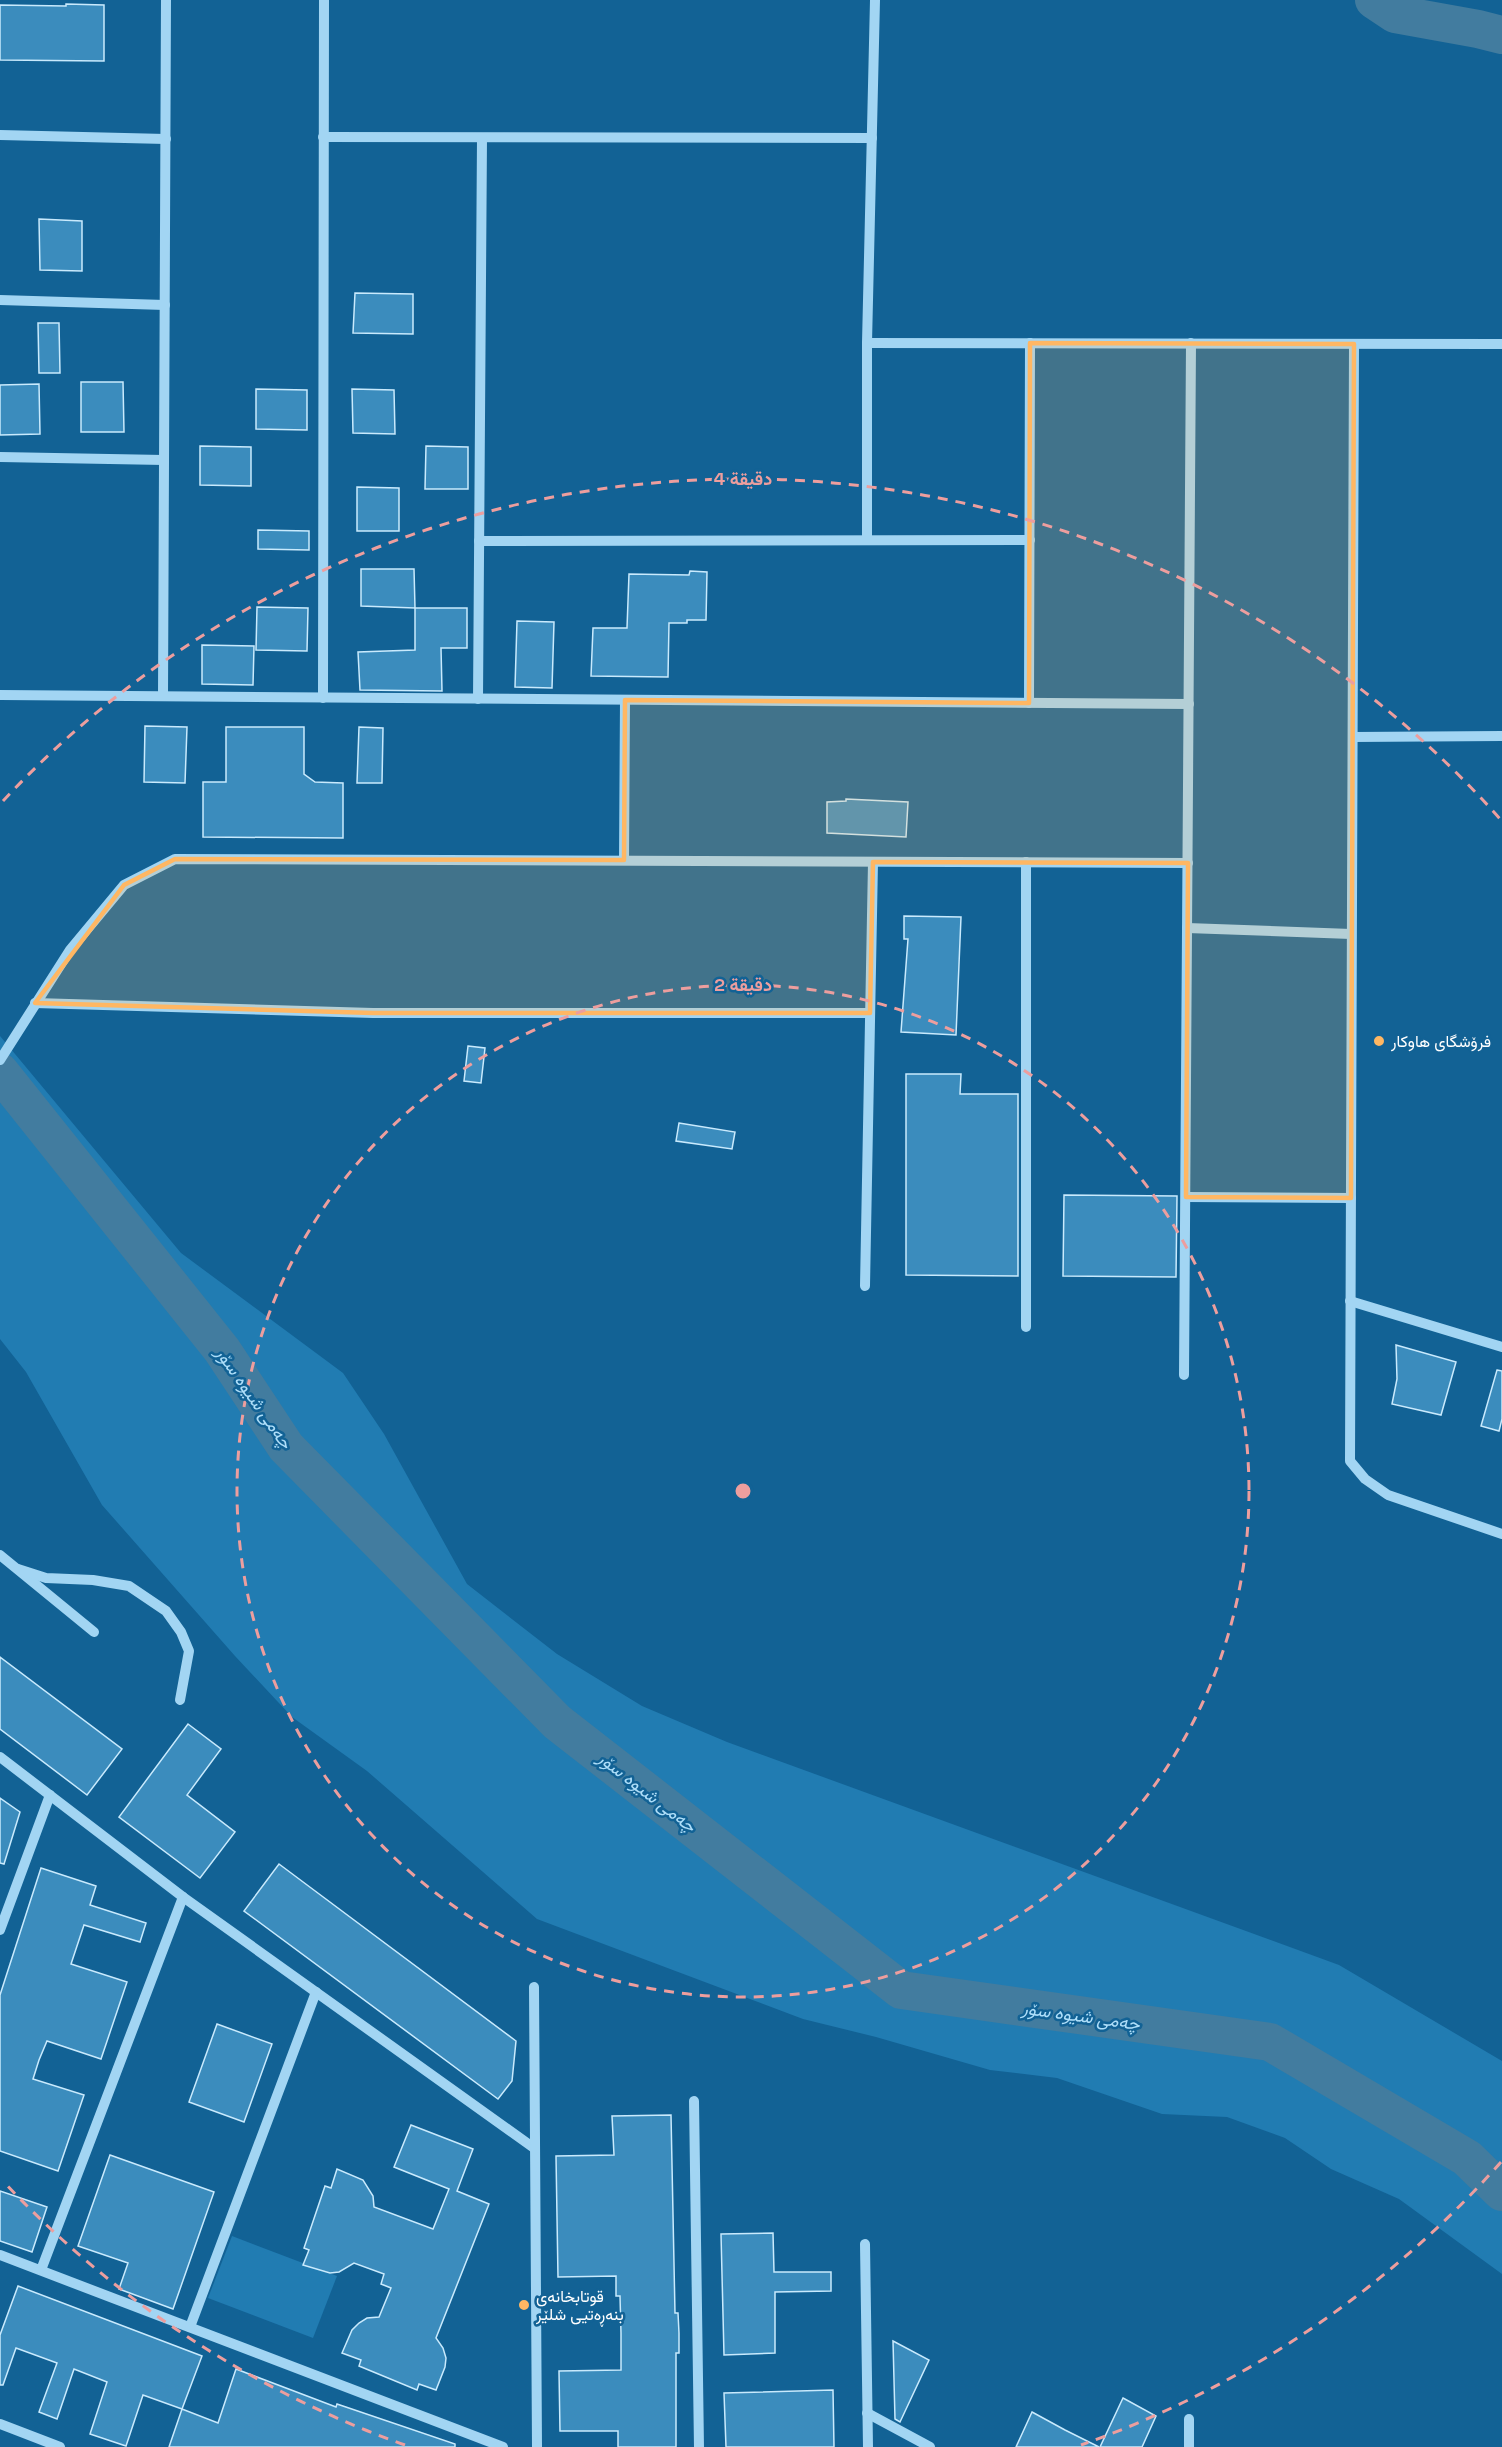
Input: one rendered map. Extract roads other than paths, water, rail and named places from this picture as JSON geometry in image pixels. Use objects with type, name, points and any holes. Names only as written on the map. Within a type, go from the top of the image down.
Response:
[{"type":"street","points":[[163,696],[166,0]]},
{"type":"street","points":[[323,698],[324,0]]},
{"type":"street","points":[[867,539],[867,343],[875,0]]},
{"type":"street","points":[[0,135],[166,139]]},
{"type":"street","points":[[323,137],[872,138]]},
{"type":"street","points":[[478,699],[482,138]]},
{"type":"street","points":[[0,300],[165,304]]},
{"type":"street","points":[[867,343],[1502,344]]},
{"type":"street","points":[[1184,1375],[1191,343]]},
{"type":"street","points":[[1029,703],[1030,344]]},
{"type":"street","points":[[1354,344],[1350,1461],[1365,1479],[1388,1495],[1502,1534]]},
{"type":"street","points":[[0,457],[164,460]]},
{"type":"street","points":[[479,541],[1030,540]]},
{"type":"street","points":[[0,695],[1189,704]]},
{"type":"street","points":[[624,861],[625,700]]},
{"type":"street","points":[[1353,737],[1502,736]]},
{"type":"street","points":[[0,1060],[70,950],[124,885],[175,859],[1188,863]]},
{"type":"street","points":[[865,1286],[873,862]]},
{"type":"street","points":[[1026,862],[1026,1327]]},
{"type":"street","points":[[1187,928],[1352,934]]},
{"type":"street","points":[[35,1003],[373,1013],[870,1013]]},
{"type":"street","points":[[1186,1197],[1350,1198]]},
{"type":"street","points":[[1350,1301],[1502,1347]]},
{"type":"street","points":[[0,1556],[94,1632]]},
{"type":"street","points":[[18,1569],[46,1578],[93,1580],[129,1586],[166,1611],[182,1632],[189,1651],[180,1700]]},
{"type":"street","points":[[0,1756],[183,1897],[534,2148]]},
{"type":"street","points":[[0,1930],[50,1795]]},
{"type":"street","points":[[41,2271],[183,1897]]},
{"type":"street","points":[[534,1987],[537,2447]]},
{"type":"street","points":[[190,2327],[316,1992]]},
{"type":"street","points":[[694,2101],[699,2447]]},
{"type":"street","points":[[865,2244],[868,2447]]},
{"type":"street","points":[[0,2255],[503,2447]]},
{"type":"street","points":[[867,2413],[930,2447]]},
{"type":"street","points":[[1189,2419],[1189,2447]]},
{"type":"street","points":[[0,2424],[60,2447]]},
{"type":"waterway","points":[[1374,0],[1395,14],[1502,35]]},
{"type":"waterway","name":"چەمی شیوە سۆر","points":[[0,1072],[222,1350],[286,1447],[557,1722],[901,1990],[1270,2042],[1467,2158],[1502,2192]]},
{"type":"place","name":"فرۆشگای ھاوکار","points":[[1379,1041]]},
{"type":"place","name":"قوتابخانەی بنەڕەتیی شلێر","points":[[524,2305]]}]
